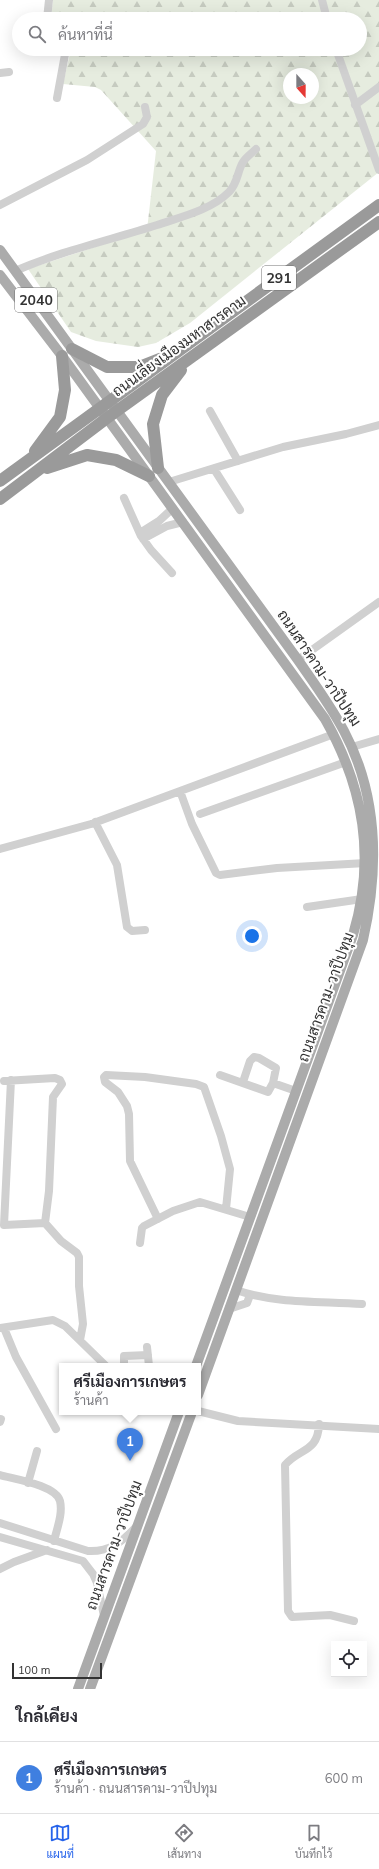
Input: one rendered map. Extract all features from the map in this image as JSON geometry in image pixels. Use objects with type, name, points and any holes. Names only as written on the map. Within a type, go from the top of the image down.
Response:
[{"type":"highway","name":"ถนนเลี่ยงเมืองมหาสารคาม","points":[[0,499],[40,470],[108,409],[180,351],[379,205]]},
{"type":"highway","name":"ถนนเลี่ยงเมืองมหาสารคาม","points":[[0,481],[29,460],[108,409],[190,359],[379,222]]},
{"type":"highway","points":[[29,460],[60,417],[65,390],[67,353],[107,366],[139,367],[180,351]]},
{"type":"highway","points":[[40,470],[87,455],[116,460],[154,472],[152,424],[162,395],[190,359]]},
{"type":"main road","name":"ถนนสารคาม-วาปีปทุม","points":[[0,250],[67,353],[154,472],[173,508],[325,719],[334,734],[358,796],[363,825],[366,863],[362,899],[353,935],[197,1363]]},
{"type":"main road","name":"ถนนสารคาม-วาปีปทุม","points":[[0,275],[67,353]]},
{"type":"main road","name":"ถนนสารคาม-วาปีปทุม","points":[[154,472],[168,482],[298,660],[334,713],[352,746],[363,772],[374,823],[376,855],[377,884],[363,940],[201,1386]]},
{"type":"main road","points":[[256,622],[265,615]]},
{"type":"main road","points":[[279,1138],[290,1142]]},
{"type":"main road","name":"ถนนสารคาม-วาปีปทุม","points":[[78,1689],[179,1415]]},
{"type":"main road","name":"ถนนสารคาม-วาปีปทุม","points":[[90,1689],[192,1415]]},
{"type":"street","points":[[48,12],[49,0]]},
{"type":"street","points":[[322,0],[325,12]]},
{"type":"street","points":[[58,98],[65,56]]},
{"type":"street","points":[[338,56],[379,170]]},
{"type":"street","points":[[0,73],[9,72]]},
{"type":"street","points":[[355,104],[379,87]]},
{"type":"street","points":[[0,205],[87,160],[143,124],[147,117],[145,107]]},
{"type":"street","points":[[15,271],[46,257],[142,230],[210,205],[228,193],[235,185],[243,162],[256,149]]},
{"type":"street","points":[[210,411],[238,462]]},
{"type":"street","points":[[168,482],[238,462],[283,447],[346,434],[379,424]]},
{"type":"street","points":[[214,469],[240,510]]},
{"type":"street","points":[[124,498],[142,536],[172,573]]},
{"type":"street","points":[[142,536],[173,508]]},
{"type":"street","points":[[142,536],[167,526],[183,522]]},
{"type":"street","points":[[298,660],[379,602]]},
{"type":"street","points":[[0,849],[95,822],[334,734]]},
{"type":"street","points":[[352,746],[379,739]]},
{"type":"street","points":[[200,814],[346,762]]},
{"type":"street","points":[[180,791],[192,824],[216,873],[220,875],[277,868],[366,863]]},
{"type":"street","points":[[95,822],[117,865],[127,927],[132,932],[145,930]]},
{"type":"street","points":[[307,907],[362,899]]},
{"type":"street","points":[[220,1075],[268,1092],[273,1083],[276,1070],[275,1066],[255,1057],[250,1061],[243,1082]]},
{"type":"street","points":[[158,1219],[130,1161],[129,1114],[127,1106],[118,1092],[104,1082],[104,1077],[106,1075],[152,1078],[196,1084],[204,1087],[221,1136],[230,1169],[226,1209]]},
{"type":"street","points":[[45,1223],[4,1225],[7,1081],[55,1078],[60,1080],[62,1084],[53,1097],[49,1191],[45,1223],[60,1241],[77,1253],[79,1257],[79,1286],[83,1324],[80,1340]]},
{"type":"street","points":[[273,1083],[296,1091]]},
{"type":"street","points":[[140,1243],[142,1228],[173,1211],[200,1202],[250,1217]]},
{"type":"street","points":[[236,1290],[250,1295],[276,1299],[362,1304]]},
{"type":"street","points":[[229,1309],[247,1303],[250,1295]]},
{"type":"street","points":[[56,1429],[16,1357],[2,1328],[53,1320],[64,1326],[103,1363]]},
{"type":"street","points":[[124,1363],[124,1356],[148,1351],[149,1363]]},
{"type":"street","points":[[201,1414],[238,1421],[319,1424],[379,1429]]},
{"type":"street","points":[[319,1424],[317,1438],[303,1452],[285,1465],[288,1611],[292,1617],[330,1615],[354,1621]]},
{"type":"street","points":[[28,1483],[38,1451]]},
{"type":"street","points":[[0,1475],[50,1489],[60,1500],[61,1514],[54,1540]]},
{"type":"street","points":[[0,1523],[88,1551],[99,1552],[117,1545],[126,1539],[137,1526]]},
{"type":"street","points":[[0,1537],[82,1561],[87,1566],[100,1591],[104,1616]]},
{"type":"street","points":[[0,1569],[14,1562],[47,1550]]},
{"type":"green space","points":[[53,0],[379,0],[379,172],[190,323],[156,343],[138,347],[96,341],[71,332],[28,269],[147,230],[156,151],[101,90],[95,87],[63,84],[69,56],[367,56],[367,12],[52,12]]},
{"type":"place","name":"ศรีเมืองการเกษตร","points":[[130,1461]]}]
